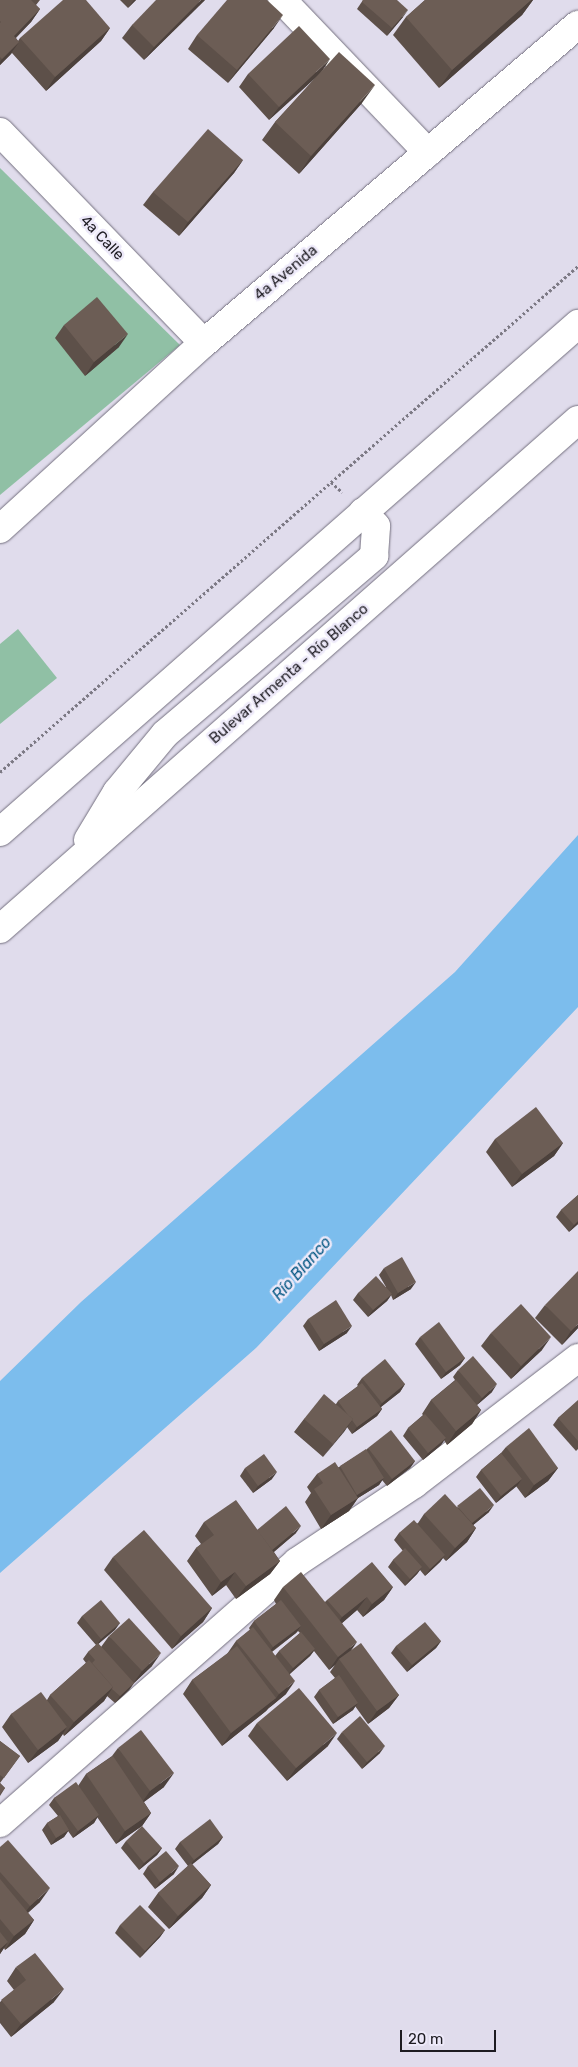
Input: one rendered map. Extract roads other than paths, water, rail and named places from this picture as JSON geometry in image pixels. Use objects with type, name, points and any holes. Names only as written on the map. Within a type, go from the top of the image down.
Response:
[{"type":"street","points":[[282,0],[428,153]]},
{"type":"street","name":"4a Avenida","points":[[0,530],[204,343],[578,25]]},
{"type":"street","name":"4a Calle","points":[[0,132],[204,343]]},
{"type":"street","points":[[0,832],[578,324]]},
{"type":"street","name":"Bulevar Armenta - Río Blanco","points":[[0,929],[578,420]]},
{"type":"street","points":[[74,863],[117,792],[165,734],[374,556],[376,526],[363,512]]},
{"type":"street","points":[[0,1823],[297,1562],[414,1484],[578,1358]]},
{"type":"water","name":"Río Blanco","points":[[578,835],[578,1007],[257,1347],[0,1573],[0,1381],[81,1302],[455,972]]}]
